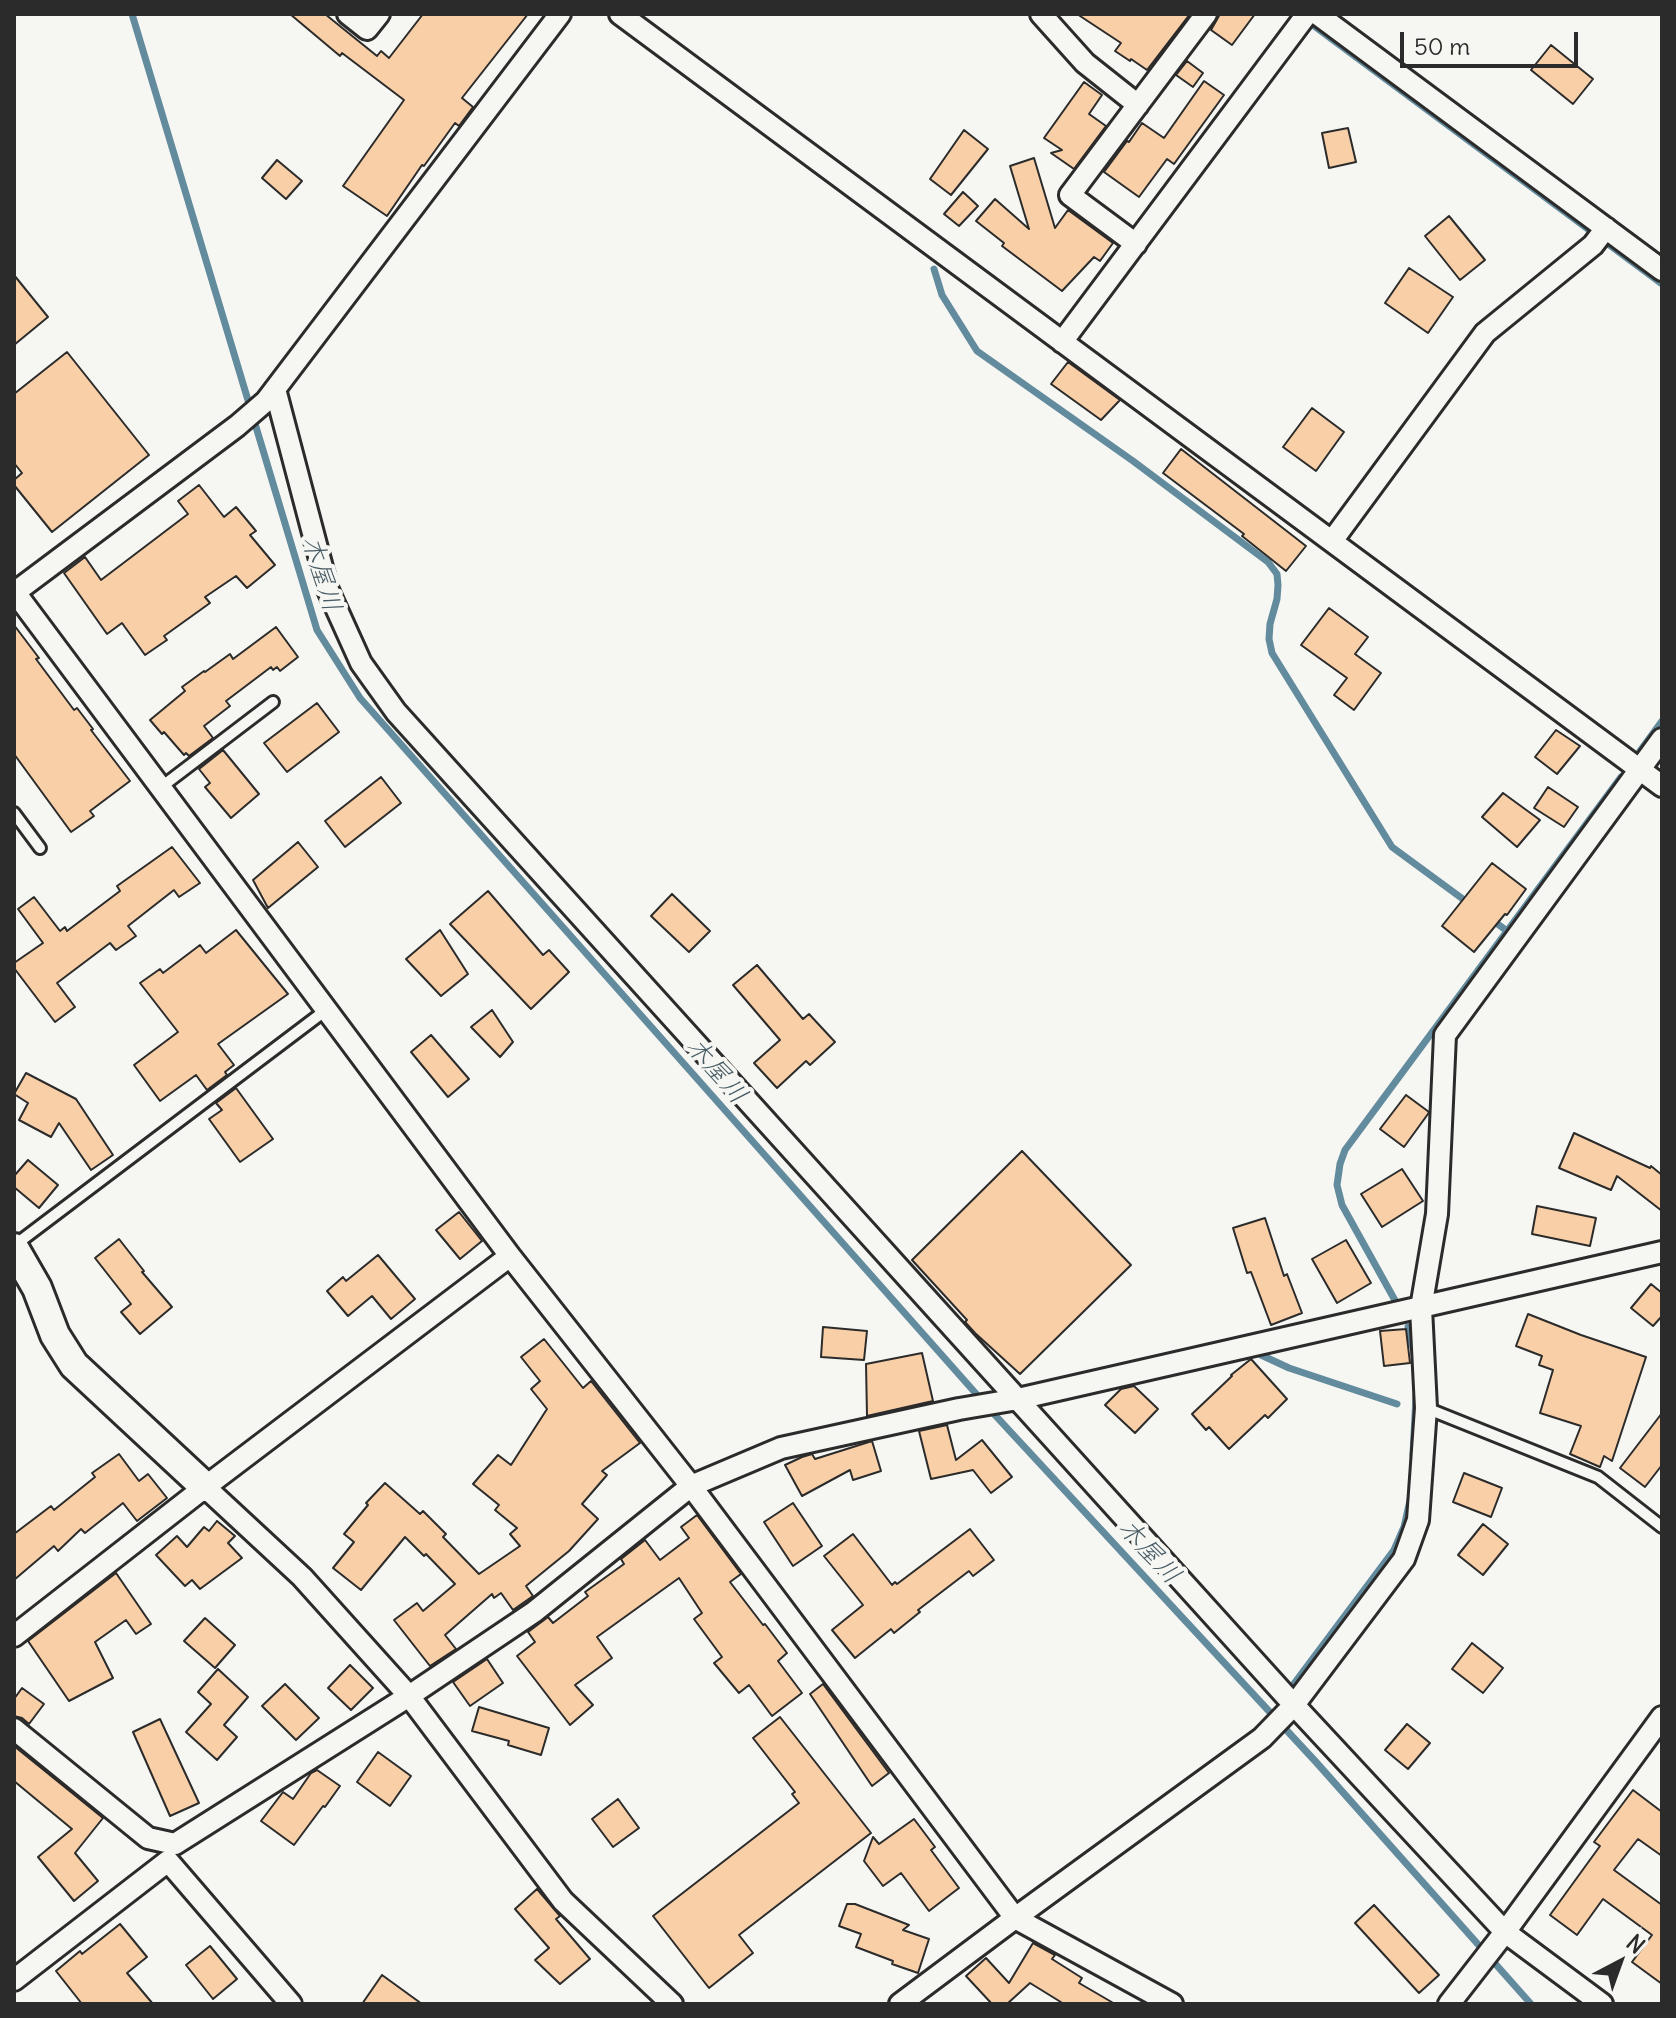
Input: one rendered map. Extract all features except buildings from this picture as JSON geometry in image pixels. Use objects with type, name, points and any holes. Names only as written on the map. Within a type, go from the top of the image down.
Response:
[{"type":"street","points":[[348,14],[367,29],[379,14]]},
{"type":"street","points":[[560,14],[270,395],[237,426],[14,592],[510,1256],[691,1486],[1015,1918],[1172,2004]]},
{"type":"street","points":[[620,14],[1662,786]]},
{"type":"street","points":[[1136,244],[1070,195],[1206,14]]},
{"type":"street","points":[[1317,14],[1601,235],[1662,270]]},
{"type":"street","points":[[1051,18],[1085,63],[1138,105]]},
{"type":"street","points":[[1062,342],[1302,21]]},
{"type":"street","points":[[1332,541],[1485,333],[1601,235]]},
{"type":"street","points":[[270,395],[328,590],[361,663],[396,712],[1294,1705],[1505,1932],[1602,2004]]},
{"type":"street","points":[[900,2004],[1262,1738],[1294,1705],[1404,1559],[1418,1520],[1426,1408],[1421,1308],[1437,1214],[1445,1035],[1662,739]]},
{"type":"street","points":[[14,1247],[37,1288],[55,1335],[74,1365],[302,1577],[409,1696],[563,1901],[672,2004]]},
{"type":"street","points":[[14,1980],[165,1851],[409,1696],[534,1612],[691,1486],[781,1448],[1018,1399],[1662,1252]]},
{"type":"street","points":[[14,1636],[510,1256]]},
{"type":"street","points":[[1449,2004],[1662,1717]]},
{"type":"street","points":[[14,1729],[165,1851],[291,2004]]},
{"type":"lane","points":[[160,788],[273,702]]},
{"type":"lane","points":[[14,813],[40,848]]},
{"type":"lane","points":[[14,1247],[326,1010]]},
{"type":"lane","points":[[1426,1408],[1598,1477],[1662,1527]]},
{"type":"waterway","name":"木屋川","points":[[132,14],[317,630],[360,698],[994,1414],[1316,1762],[1531,2004]]},
{"type":"waterway","points":[[1306,20],[1662,284]]},
{"type":"waterway","points":[[934,269],[942,295],[977,351],[1133,461],[1268,562],[1277,574],[1278,585],[1270,624],[1272,653],[1392,847],[1471,905]]},
{"type":"waterway","points":[[1640,751],[1662,721]]},
{"type":"waterway","points":[[1397,1304],[1342,1205],[1337,1185],[1345,1150],[1621,777]]},
{"type":"waterway","points":[[1491,919],[1507,931]]},
{"type":"waterway","points":[[1408,1327],[1414,1352]]},
{"type":"waterway","points":[[1261,1355],[1289,1368],[1397,1404]]},
{"type":"waterway","points":[[1413,1455],[1416,1396]]},
{"type":"waterway","points":[[1293,1685],[1394,1550],[1404,1527],[1411,1496]]}]
